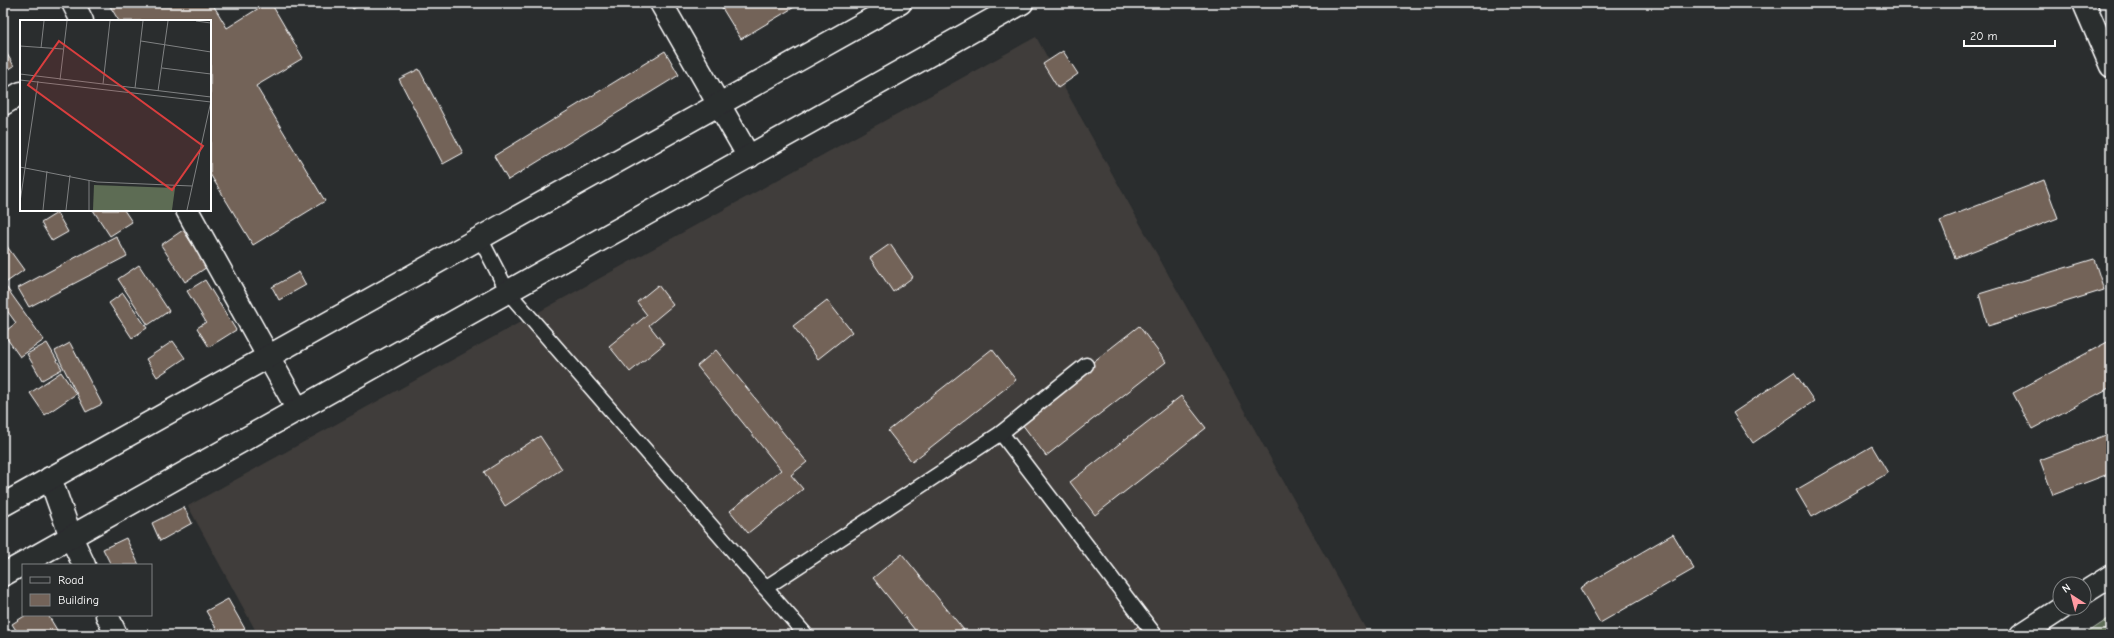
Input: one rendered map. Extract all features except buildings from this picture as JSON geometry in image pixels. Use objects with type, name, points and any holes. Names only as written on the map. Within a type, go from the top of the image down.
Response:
[{"type":"street","points":[[73,3],[82,20]]},
{"type":"street","points":[[661,3],[749,156]]},
{"type":"street","points":[[3,504],[900,3]]},
{"type":"street","points":[[23,564],[1022,3]]},
{"type":"street","points":[[2084,3],[2111,66]]},
{"type":"street","points":[[3,104],[20,94]]},
{"type":"street","points":[[188,211],[298,410]]},
{"type":"street","points":[[50,478],[71,537],[84,564]]},
{"type":"street","points":[[3,575],[22,564]]},
{"type":"street","points":[[2092,589],[2111,576]]},
{"type":"street","points":[[2021,635],[2052,615]]},
{"type":"street","points":[[107,616],[116,635]]},
{"type":"lane","points":[[480,238],[508,292],[806,635]]},
{"type":"lane","points":[[765,588],[1001,433],[1086,365]]},
{"type":"lane","points":[[1001,433],[1156,635]]},
{"type":"shaded area","points":[[1036,37],[1369,635],[258,635],[188,506]]},
{"type":"green space","points":[[2111,617],[2111,635],[2084,635]]}]
